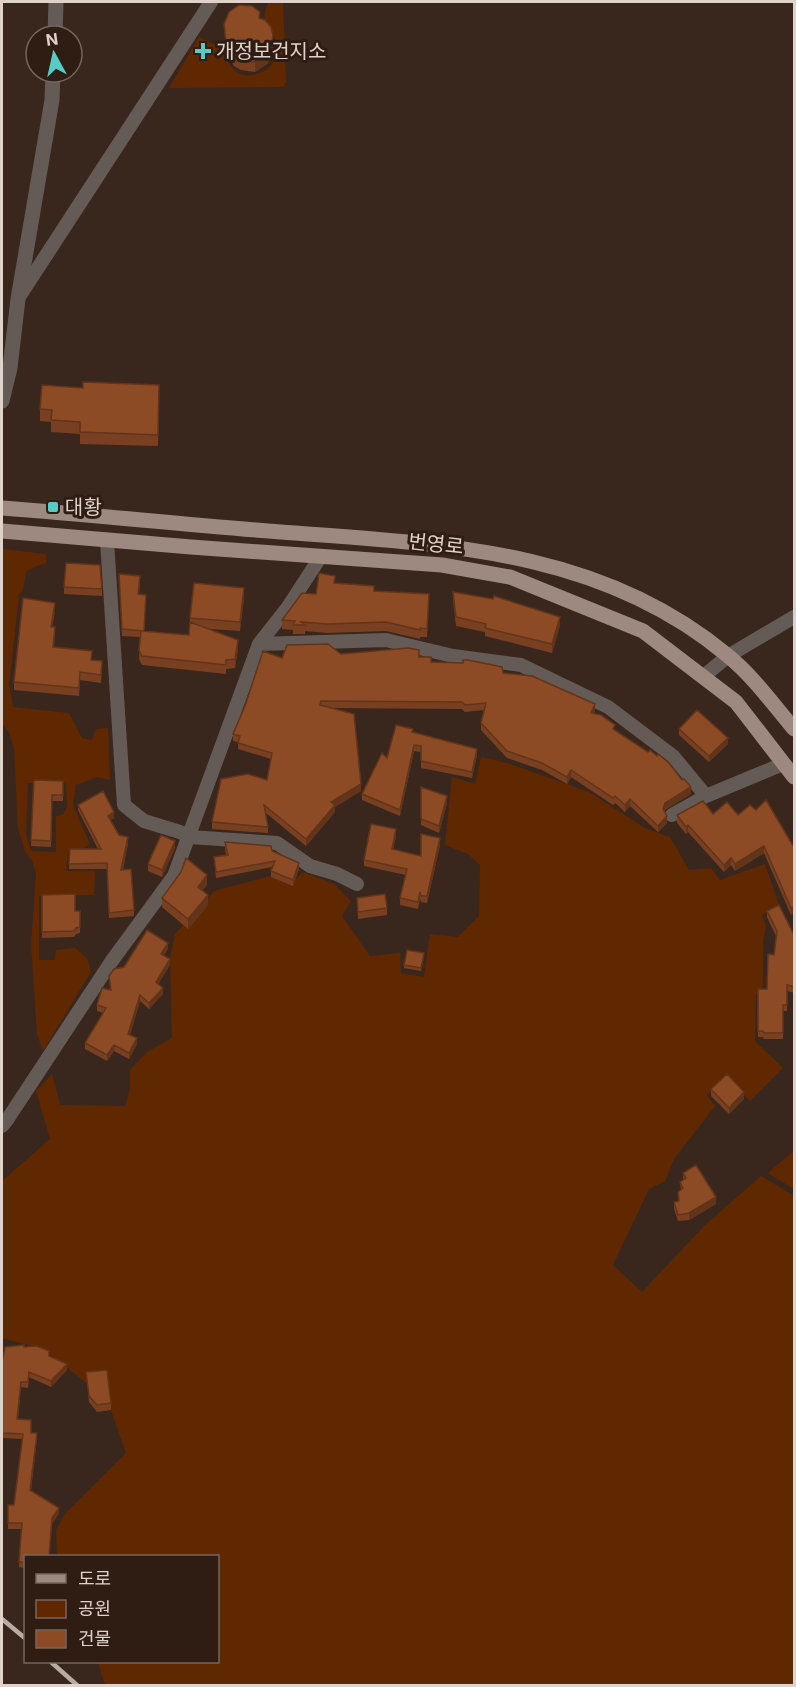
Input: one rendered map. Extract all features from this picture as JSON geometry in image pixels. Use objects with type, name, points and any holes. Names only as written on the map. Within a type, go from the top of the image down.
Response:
[{"type":"main road","name":"번영로","points":[[2,508],[450,546],[536,562],[602,581],[675,617],[728,656],[795,729]]},
{"type":"main road","name":"번영로","points":[[2,531],[452,566],[510,577],[643,631],[736,702],[795,777]]},
{"type":"street","points":[[55,24],[56,2]]},
{"type":"street","points":[[18,299],[211,2]]},
{"type":"street","points":[[2,401],[10,368],[18,299],[52,100],[53,84]]},
{"type":"street","points":[[107,540],[124,805],[144,821],[189,837],[277,843],[310,866],[337,874],[357,884]]},
{"type":"street","points":[[2,1126],[111,962],[174,876],[259,644],[288,607],[321,556]]},
{"type":"street","points":[[704,676],[728,656],[795,617]]},
{"type":"street","points":[[259,644],[386,640],[453,656],[521,665],[608,707],[673,756],[706,796]]},
{"type":"street","points":[[672,815],[706,796],[783,764]]},
{"type":"green space","points":[[269,2],[283,2],[286,82],[283,87],[169,88],[199,37],[220,48],[232,68],[239,73],[253,75],[266,70],[275,59],[276,52],[274,36],[265,19],[265,10]]},
{"type":"green space","points":[[2,549],[46,554],[46,563],[26,572],[23,590],[19,595],[9,685],[13,707],[69,713],[82,738],[92,740],[96,729],[108,728],[110,780],[97,777],[76,785],[73,805],[90,844],[77,852],[68,853],[66,871],[95,871],[94,895],[39,896],[39,960],[55,960],[56,950],[75,948],[87,958],[91,972],[43,1051],[37,1034],[31,944],[36,874],[32,860],[25,852],[18,828],[14,748],[9,733],[2,723]],"holes":[[[28,783],[65,783],[67,806],[63,815],[56,816],[56,852],[31,851],[26,835]]]},
{"type":"green space","points":[[481,757],[507,763],[589,792],[645,828],[670,837],[689,870],[711,868],[720,880],[765,864],[779,905],[762,915],[766,925],[763,944],[763,987],[756,994],[755,1041],[783,1068],[750,1101],[726,1077],[707,1095],[715,1106],[674,1159],[665,1181],[649,1189],[613,1265],[642,1292],[704,1226],[761,1176],[794,1196],[794,1682],[792,1685],[108,1685],[104,1682],[98,1663],[219,1663],[219,1555],[57,1555],[56,1530],[65,1514],[126,1453],[107,1399],[43,1349],[2,1338],[2,1181],[50,1139],[36,1091],[52,1074],[60,1105],[125,1106],[130,1089],[130,1070],[147,1052],[172,1038],[170,959],[175,934],[214,891],[278,874],[295,880],[303,872],[334,884],[351,901],[342,916],[370,956],[400,953],[401,973],[424,977],[430,934],[458,937],[479,916],[480,865],[468,854],[445,845],[452,777],[475,784]]},
{"type":"green space","points":[[794,1151],[794,1189],[768,1173]]},
{"type":"building","points":[[239,5],[252,6],[260,12],[259,18],[265,20],[271,27],[273,35],[271,49],[267,55],[255,62],[241,61],[234,56],[226,42],[224,24],[229,12]]},
{"type":"building","points":[[83,382],[159,385],[158,435],[80,432],[80,422],[51,420],[52,410],[40,409],[42,385],[83,388]]},
{"type":"building","points":[[66,563],[100,565],[102,589],[64,587]]},
{"type":"building","points":[[319,573],[335,576],[334,583],[374,586],[374,591],[429,594],[427,629],[420,628],[420,630],[386,622],[327,624],[301,622],[305,625],[293,625],[295,621],[282,620],[302,593],[316,594]]},
{"type":"building","points":[[119,574],[140,576],[138,594],[146,595],[144,631],[122,629]]},
{"type":"building","points":[[194,583],[244,588],[240,622],[190,618]]},
{"type":"building","points":[[453,592],[493,599],[494,596],[560,617],[552,644],[485,628],[486,624],[456,617]]},
{"type":"building","points":[[23,598],[55,603],[51,627],[55,627],[53,647],[92,651],[91,660],[102,661],[101,675],[80,672],[79,688],[14,682]]},
{"type":"building","points":[[190,622],[238,640],[235,659],[226,660],[226,665],[142,656],[139,650],[141,631],[189,635]]},
{"type":"building","points":[[328,644],[341,654],[408,648],[419,650],[419,657],[431,657],[431,662],[463,663],[463,660],[468,660],[502,667],[503,673],[532,676],[595,704],[591,713],[601,715],[615,725],[613,729],[648,752],[650,750],[657,756],[658,754],[691,787],[665,803],[663,809],[667,816],[658,826],[630,799],[625,805],[615,796],[613,798],[571,770],[567,777],[542,763],[507,751],[481,723],[486,703],[465,705],[462,702],[321,701],[320,705],[354,714],[361,784],[331,802],[335,805],[306,839],[264,805],[268,827],[212,822],[221,779],[248,774],[267,780],[272,753],[238,743],[240,736],[233,734],[263,651],[282,658],[287,645]]},
{"type":"building","points":[[697,710],[728,738],[709,756],[679,729]]},
{"type":"building","points":[[396,725],[413,729],[412,732],[477,749],[472,772],[421,761],[421,746],[414,745],[400,810],[362,794],[382,753],[387,758]]},
{"type":"building","points":[[34,780],[63,781],[63,795],[52,795],[51,841],[31,840]]},
{"type":"building","points":[[421,787],[447,796],[439,826],[421,819]]},
{"type":"building","points":[[103,791],[114,812],[108,816],[119,835],[128,837],[121,870],[131,869],[134,910],[109,913],[107,863],[69,864],[70,849],[101,849],[78,805]]},
{"type":"building","points":[[766,800],[795,849],[795,906],[791,908],[764,846],[735,864],[731,858],[724,865],[677,815],[703,801],[713,814],[727,802],[738,815],[750,805],[756,810]]},
{"type":"building","points":[[371,824],[396,829],[392,849],[421,856],[421,834],[440,838],[427,896],[421,896],[420,892],[418,902],[400,898],[407,869],[364,860]]},
{"type":"building","points":[[161,835],[175,841],[162,870],[148,864]]},
{"type":"building","points":[[225,842],[271,846],[272,851],[299,863],[293,880],[271,871],[275,861],[216,872],[214,857],[228,855]]},
{"type":"building","points":[[186,858],[207,875],[198,887],[208,895],[188,919],[162,898],[181,872]]},
{"type":"building","points":[[75,894],[75,911],[80,911],[80,927],[74,931],[42,932],[42,895]]},
{"type":"building","points":[[385,894],[387,908],[358,912],[357,898]]},
{"type":"building","points":[[779,905],[795,937],[795,987],[787,985],[787,1005],[783,1005],[783,1033],[764,1033],[758,1031],[758,989],[767,989],[768,954],[774,955],[777,931],[767,911]]},
{"type":"building","points":[[147,930],[168,943],[161,954],[170,959],[156,982],[163,988],[149,1003],[140,995],[128,1034],[137,1038],[129,1053],[114,1045],[107,1055],[85,1043],[106,1008],[97,1005],[102,988],[111,990],[109,976],[114,969],[124,967]]},
{"type":"building","points":[[407,950],[424,953],[421,968],[404,965]]},
{"type":"building","points":[[727,1074],[744,1092],[729,1108],[711,1089]]},
{"type":"building","points":[[696,1165],[716,1197],[689,1213],[678,1215],[674,1202],[679,1201],[678,1192],[683,1188],[680,1182],[686,1178],[683,1173]]},
{"type":"building","points":[[37,1346],[49,1351],[49,1356],[67,1364],[51,1381],[29,1372],[28,1382],[21,1382],[17,1419],[31,1420],[31,1433],[37,1433],[30,1490],[59,1508],[52,1518],[49,1555],[24,1555],[24,1562],[19,1562],[22,1523],[8,1523],[8,1505],[14,1505],[23,1434],[2,1433],[2,1363],[5,1347]]},
{"type":"building","points":[[107,1370],[111,1403],[97,1405],[89,1396],[86,1372]]},
{"type":"railway","points":[[2,1619],[24,1637]]},
{"type":"railway","points":[[52,1663],[78,1686]]},
{"type":"place","name":"개정보건지소","points":[[203,51]]},
{"type":"place","name":"대황","points":[[53,507]]}]
